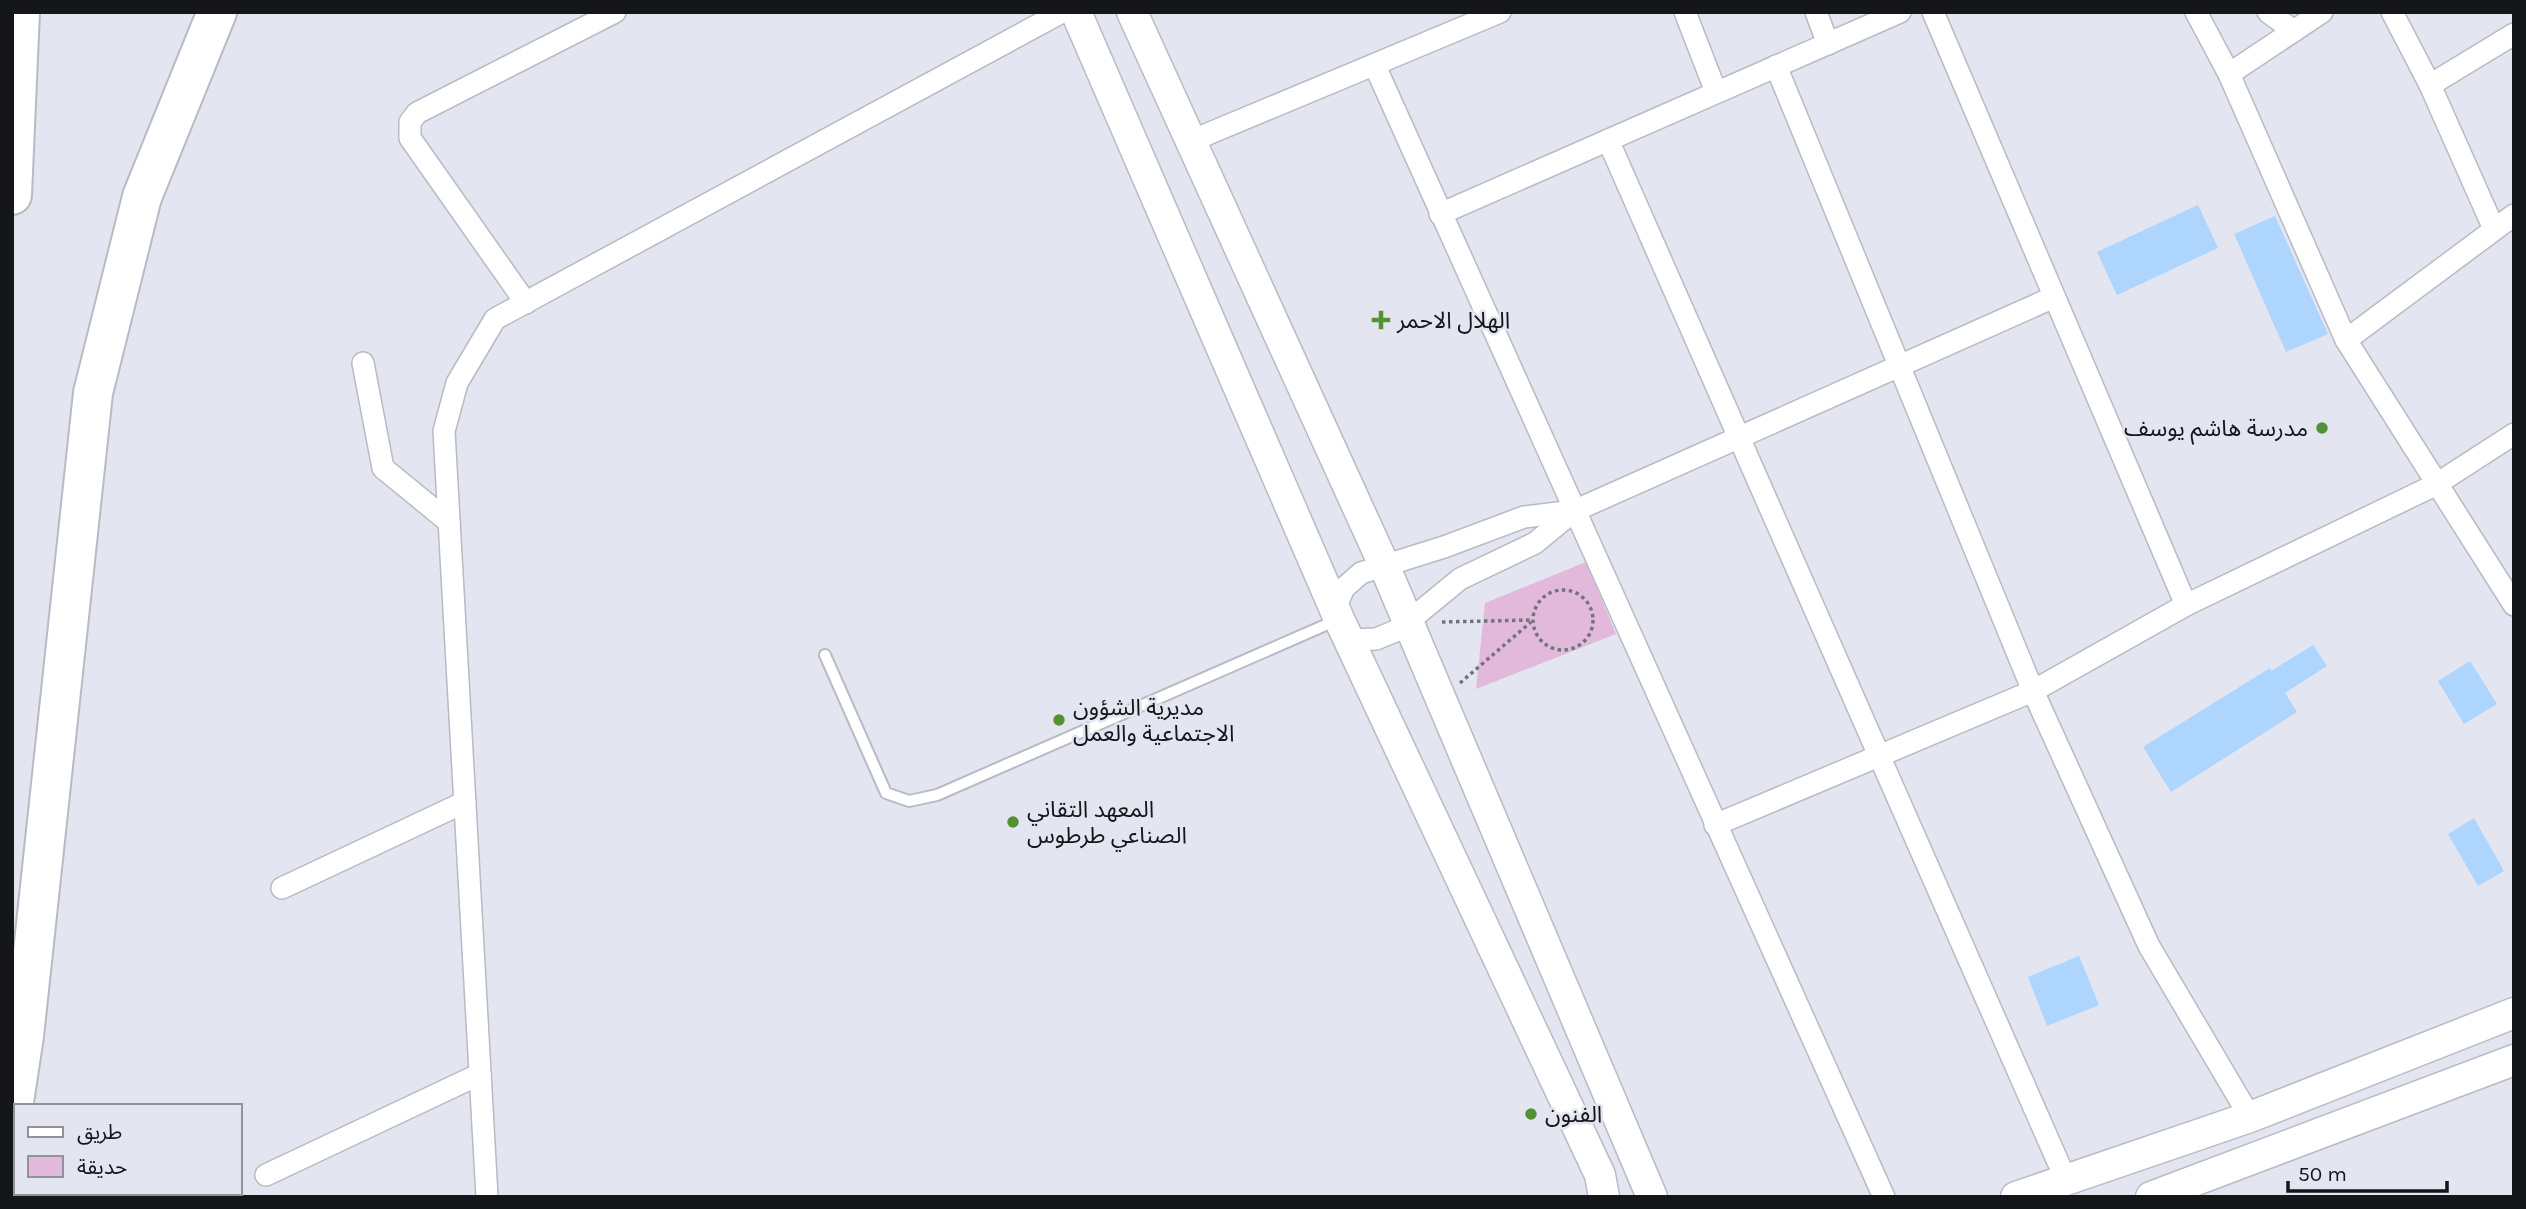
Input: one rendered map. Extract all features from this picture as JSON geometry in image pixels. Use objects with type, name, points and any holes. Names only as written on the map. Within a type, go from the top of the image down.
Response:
[{"type":"highway","points":[[12,195],[20,12]]},
{"type":"highway","points":[[12,1115],[24,1036],[93,393],[142,197],[217,12]]},
{"type":"street","points":[[526,303],[410,138],[410,122],[417,113],[615,12]]},
{"type":"street","points":[[486,1197],[444,431],[457,383],[495,319],[1062,12]]},
{"type":"street","points":[[1076,12],[1341,622],[1600,1175],[1604,1197]]},
{"type":"street","points":[[1132,12],[1384,565],[1655,1191]]},
{"type":"street","points":[[1191,141],[1500,12]]},
{"type":"street","points":[[1685,12],[1716,92]]},
{"type":"street","points":[[1815,12],[1828,44]]},
{"type":"street","points":[[1440,214],[1900,12]]},
{"type":"street","points":[[1933,12],[2186,605]]},
{"type":"street","points":[[2196,12],[2229,74],[2346,340],[2435,485],[2514,605]]},
{"type":"street","points":[[2268,12],[2294,31]]},
{"type":"street","points":[[2229,74],[2322,12]]},
{"type":"street","points":[[2392,12],[2430,85],[2494,229]]},
{"type":"street","points":[[2430,85],[2514,34]]},
{"type":"street","points":[[1375,66],[1884,1197]]},
{"type":"street","points":[[1776,66],[2033,691],[2150,946],[2250,1117]]},
{"type":"street","points":[[1608,140],[2066,1180]]},
{"type":"street","points":[[2346,340],[2514,215]]},
{"type":"street","points":[[1341,622],[1338,597],[1351,580],[1361,573],[1444,547],[1524,517],[1574,510],[2054,298]]},
{"type":"street","points":[[363,363],[383,468],[449,523]]},
{"type":"street","points":[[1715,825],[2033,691],[2186,605],[2435,485],[2514,434]]},
{"type":"street","points":[[1341,622],[1376,639],[1408,622],[1460,579],[1541,540],[1574,510]]},
{"type":"street","points":[[282,888],[465,802]]},
{"type":"street","points":[[2016,1197],[2250,1117],[2514,1013]]},
{"type":"street","points":[[2151,1197],[2514,1060]]},
{"type":"street","points":[[266,1175],[480,1074]]},
{"type":"lane","points":[[825,655],[886,793],[909,801],[937,795],[1341,622]]},
{"type":"path","points":[[1441,700],[1533,620],[1539,601],[1555,591],[1565,590],[1583,597],[1592,615],[1589,634],[1583,642],[1566,650],[1556,650],[1539,639],[1533,620]]},
{"type":"path","points":[[1408,622],[1533,620]]},
{"type":"green space","points":[[1586,562],[1616,634],[1476,689],[1485,603]]},
{"type":"building","points":[[2198,205],[2218,248],[2117,295],[2097,252]]},
{"type":"building","points":[[2275,216],[2328,334],[2286,352],[2234,234]]},
{"type":"building","points":[[2313,645],[2327,666],[2285,693],[2297,712],[2171,792],[2143,747],[2270,668],[2271,671]]},
{"type":"building","points":[[2470,661],[2497,704],[2464,724],[2438,681]]},
{"type":"building","points":[[2474,818],[2504,871],[2478,886],[2448,834]]},
{"type":"building","points":[[2079,956],[2099,1005],[2047,1026],[2028,977]]},
{"type":"place","name":"الهلال الاحمر","points":[[1381,320]]},
{"type":"place","name":"مدرسة هاشم يوسف","points":[[2322,428]]},
{"type":"place","name":"مديرية الشؤون الاجتماعية والعمل","points":[[1059,720]]},
{"type":"place","name":"المعهد التقاني الصناعي طرطوس","points":[[1013,822]]},
{"type":"place","name":"الفنون","points":[[1531,1114]]}]
